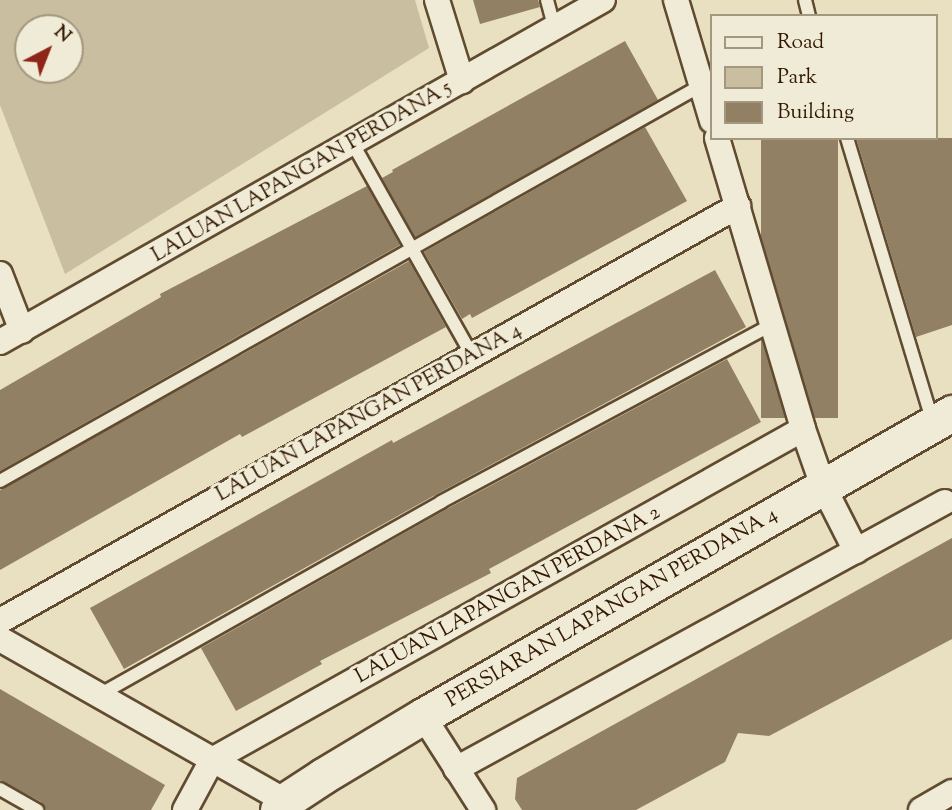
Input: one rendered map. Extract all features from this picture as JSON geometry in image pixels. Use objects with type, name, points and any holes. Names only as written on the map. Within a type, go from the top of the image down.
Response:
[{"type":"street","points":[[437,0],[462,80]]},
{"type":"street","name":"LALUAN LAPANGAN PERDANA 5","points":[[0,342],[603,0]]},
{"type":"street","points":[[676,0],[710,114]]},
{"type":"street","points":[[718,140],[803,429],[823,486],[856,551]]},
{"type":"street","name":"LALUAN LAPANGAN PERDANA 4","points":[[0,621],[738,206]]},
{"type":"street","points":[[0,274],[22,331]]},
{"type":"street","name":"PERSIARAN LAPANGAN PERDANA 4","points":[[282,806],[423,716],[943,418]]},
{"type":"street","name":"LALUAN LAPANGAN PERDANA 2","points":[[212,760],[803,429]]},
{"type":"street","points":[[456,769],[945,502]]},
{"type":"street","points":[[0,639],[212,760],[282,806]]},
{"type":"street","points":[[423,716],[483,810]]},
{"type":"street","points":[[185,810],[212,760]]},
{"type":"street","points":[[921,810],[952,792]]},
{"type":"lane","points":[[547,0],[555,29]]},
{"type":"lane","points":[[0,481],[702,85]]},
{"type":"lane","points":[[848,140],[943,418]]},
{"type":"lane","points":[[353,144],[472,355]]},
{"type":"lane","points":[[99,695],[441,502],[771,325]]},
{"type":"lane","points":[[0,789],[37,810]]},
{"type":"green space","points":[[0,0],[415,0],[429,48],[65,274],[0,105]]},
{"type":"building","points":[[473,0],[538,0],[540,7],[480,24]]},
{"type":"building","points":[[625,41],[658,100],[415,237],[382,178]]},
{"type":"building","points":[[645,127],[687,201],[472,318],[470,314],[462,319],[424,252]]},
{"type":"building","points":[[952,138],[952,325],[916,337],[857,140]]},
{"type":"building","points":[[761,140],[838,140],[838,418],[761,418]]},
{"type":"building","points":[[367,186],[400,245],[0,471],[0,390],[161,297],[160,294]]},
{"type":"building","points":[[409,261],[446,327],[242,437],[240,434],[0,570],[0,490]]},
{"type":"building","points":[[715,270],[746,327],[437,494],[124,669],[90,608],[392,440],[393,443]]},
{"type":"building","points":[[727,359],[761,422],[489,569],[491,573],[320,661],[322,664],[236,711],[201,648],[445,510]]},
{"type":"building","points":[[952,538],[952,639],[769,736],[738,733],[725,762],[636,810],[522,810],[515,799],[517,778]]},
{"type":"building","points":[[0,689],[165,785],[151,810],[46,810],[41,802],[0,780]]}]
